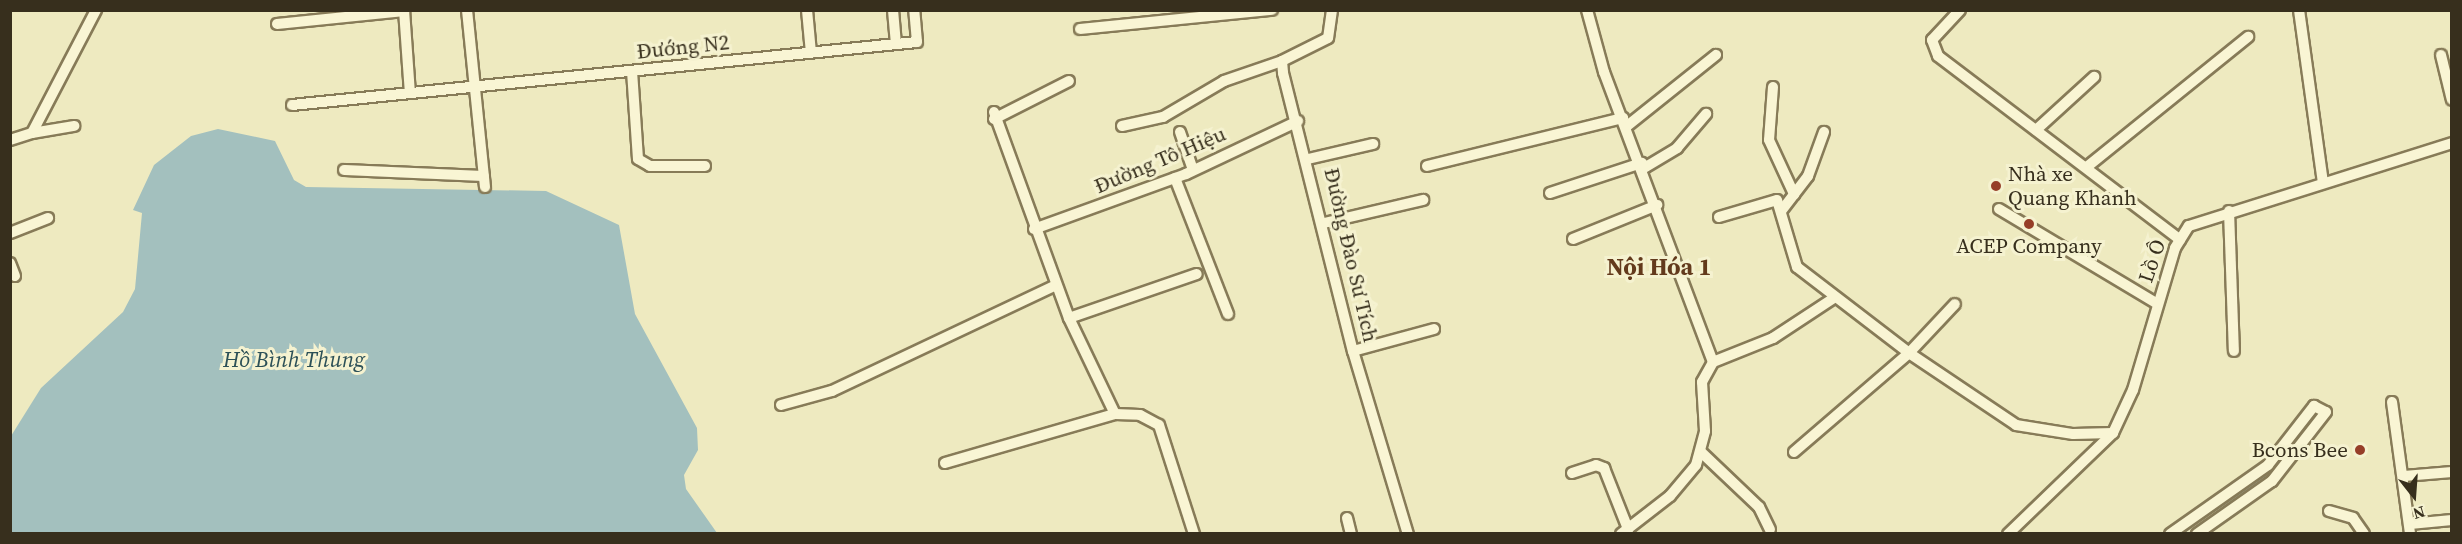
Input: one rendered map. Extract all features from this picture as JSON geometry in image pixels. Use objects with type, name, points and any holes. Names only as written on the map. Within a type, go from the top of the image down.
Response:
[{"type":"street","points":[[32,133],[96,10]]},
{"type":"street","points":[[344,170],[484,182],[466,10]]},
{"type":"street","points":[[807,10],[811,53]]},
{"type":"street","points":[[893,10],[896,44]]},
{"type":"street","name":"Đướng N2","points":[[292,105],[917,42],[914,10]]},
{"type":"street","points":[[1080,29],[1272,10]]},
{"type":"street","points":[[1122,126],[1162,117],[1224,81],[1282,61],[1328,38],[1332,10]]},
{"type":"street","points":[[1587,10],[1625,122],[1657,205],[1678,278],[1713,362]]},
{"type":"street","points":[[1960,10],[1932,40],[1932,48],[2036,130],[2088,166],[2180,240]]},
{"type":"street","points":[[2300,10],[2323,182]]},
{"type":"street","points":[[277,24],[404,11],[410,93]]},
{"type":"street","points":[[2088,166],[2248,37]]},
{"type":"street","points":[[1427,166],[1625,122],[1716,55]]},
{"type":"street","points":[[2441,55],[2451,100]]},
{"type":"street","name":"Đường Đào Sư Tích","points":[[1282,61],[1324,223],[1353,351],[1408,534]]},
{"type":"street","points":[[632,72],[638,159],[650,166],[705,166]]},
{"type":"street","points":[[2036,130],[2094,77]]},
{"type":"street","points":[[1068,81],[994,116],[1034,229],[1069,318],[1115,414]]},
{"type":"street","points":[[1773,87],[1769,140],[1794,194]]},
{"type":"street","points":[[1550,193],[1643,166],[1677,148],[1706,114]]},
{"type":"street","name":"Đường Tô Hiệu","points":[[1034,229],[1175,178],[1298,121]]},
{"type":"street","points":[[10,140],[32,133],[74,126]]},
{"type":"street","points":[[1180,132],[1193,170]]},
{"type":"street","points":[[1782,210],[1812,168],[1824,132]]},
{"type":"street","name":"Lồ Ô","points":[[2008,534],[2113,434],[2133,390],[2158,304],[2180,240],[2190,226],[2229,211],[2451,143]]},
{"type":"street","points":[[1308,159],[1373,144]]},
{"type":"street","points":[[1175,178],[1228,314]]},
{"type":"street","points":[[1719,217],[1774,199],[1782,210],[1797,267],[1909,353],[2016,425],[2113,434]]},
{"type":"street","points":[[1324,223],[1422,200]]},
{"type":"street","points":[[1573,239],[1657,205]]},
{"type":"street","points":[[1999,209],[2158,304]]},
{"type":"street","points":[[2229,211],[2234,351]]},
{"type":"street","points":[[10,234],[48,218]]},
{"type":"street","points":[[10,263],[15,276]]},
{"type":"street","points":[[1069,318],[1197,274]]},
{"type":"street","points":[[781,405],[831,391],[1056,285]]},
{"type":"street","points":[[1572,474],[1596,465],[1604,468],[1625,531],[1670,496],[1701,452],[1702,382],[1713,362],[1773,338],[1834,297]]},
{"type":"street","points":[[1794,452],[1909,353],[1955,304]]},
{"type":"street","points":[[1353,351],[1434,329]]},
{"type":"street","points":[[2392,402],[2410,529],[2451,520]]},
{"type":"street","points":[[2176,532],[2268,465],[2314,406],[2326,412],[2272,481],[2197,534]]},
{"type":"street","points":[[945,464],[1115,414],[1140,415],[1160,425],[1194,534]]},
{"type":"street","points":[[1701,452],[1759,507],[1770,530]]},
{"type":"street","points":[[2404,476],[2451,472]]},
{"type":"street","points":[[2329,512],[2353,518],[2364,534]]},
{"type":"street","points":[[1347,518],[1351,534]]},
{"type":"water","name":"Hồ Bình Thung","points":[[218,129],[275,141],[294,180],[306,187],[546,191],[619,225],[635,314],[697,428],[698,450],[684,475],[686,489],[717,533],[11,534],[11,436],[41,388],[123,312],[135,289],[142,213],[133,210],[154,165],[191,136]]},
{"type":"waterway","points":[[2282,459],[2314,417]]},
{"type":"waterway","points":[[2213,510],[2275,469]]},
{"type":"waterway","points":[[2180,534],[2190,526]]},
{"type":"place","name":"Nhà xe Quang Khanh","points":[[1996,186]]},
{"type":"place","name":"ACEP Company","points":[[2029,224]]},
{"type":"place","name":"Bcons Bee","points":[[2360,450]]},
{"type":"district","name":"Nội Hóa 1","points":[[1659,267]]}]
